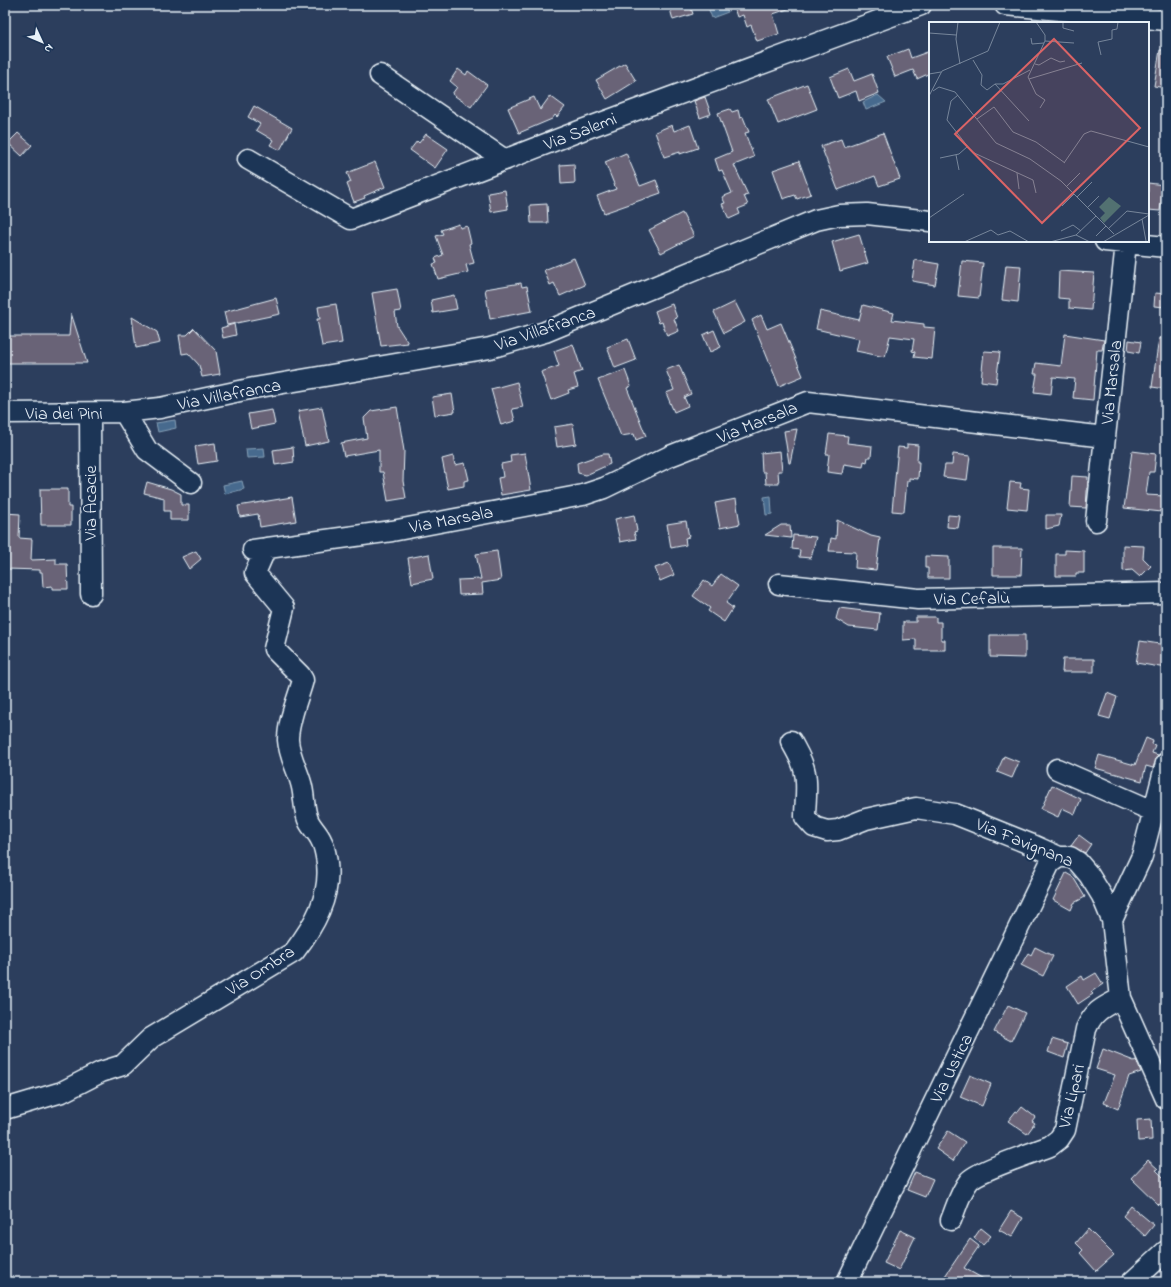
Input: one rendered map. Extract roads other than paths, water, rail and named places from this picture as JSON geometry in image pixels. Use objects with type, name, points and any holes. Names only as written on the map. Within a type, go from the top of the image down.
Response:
[{"type":"street","name":"Via Salemi","points":[[248,158],[351,219],[582,130],[921,5]]},
{"type":"street","points":[[1005,5],[1166,20]]},
{"type":"street","points":[[380,75],[505,160]]},
{"type":"street","name":"Via Villafranca","points":[[124,412],[160,408],[254,388],[490,348],[516,341],[545,332],[816,220],[839,215],[867,214],[929,221]]},
{"type":"street","points":[[1116,242],[1166,247]]},
{"type":"street","name":"Via Marsala","points":[[260,549],[392,531],[583,494],[604,488],[670,456],[808,402],[1105,436],[1126,243]]},
{"type":"street","name":"Via Acacie","points":[[90,412],[90,594]]},
{"type":"street","points":[[124,412],[148,450],[191,483]]},
{"type":"street","name":"Via dei Pini","points":[[5,413],[124,412]]},
{"type":"street","points":[[1096,521],[1105,436]]},
{"type":"street","name":"Via Ombra","points":[[5,1109],[62,1092],[101,1072],[123,1065],[151,1038],[294,952],[304,939],[321,907],[328,887],[326,854],[322,840],[309,822],[304,806],[302,786],[292,758],[288,740],[290,725],[303,680],[300,674],[274,649],[284,608],[255,573],[260,549]]},
{"type":"street","name":"Via Cefalù","points":[[779,584],[918,599],[1166,593]]},
{"type":"street","name":"Via Favignana","points":[[791,741],[801,759],[805,772],[805,817],[814,827],[827,831],[838,830],[866,819],[916,808],[955,814],[1059,857],[1070,857],[1078,862],[1089,875],[1102,896],[1112,920],[1121,998],[1166,1099]]},
{"type":"street","points":[[1112,920],[1142,856],[1166,763]]},
{"type":"street","points":[[1057,769],[1153,811]]},
{"type":"street","name":"Via Ustica","points":[[847,1282],[1050,863],[1059,857]]},
{"type":"street","name":"Via Lipari","points":[[951,1220],[965,1186],[970,1180],[984,1171],[1050,1146],[1059,1139],[1065,1130],[1086,1029],[1090,1018],[1098,1010],[1121,998]]},
{"type":"street","points":[[1132,1282],[1166,1251]]},
{"type":"water","points":[[707,5],[725,5],[728,12],[712,18]]},
{"type":"water","points":[[878,95],[886,102],[866,110],[863,102]]},
{"type":"water","points":[[175,420],[176,428],[158,432],[156,423]]},
{"type":"water","points":[[264,448],[265,457],[247,458],[246,449]]},
{"type":"water","points":[[242,481],[244,489],[225,494],[223,485]]},
{"type":"water","points":[[771,496],[772,514],[766,515],[764,497]]}]
